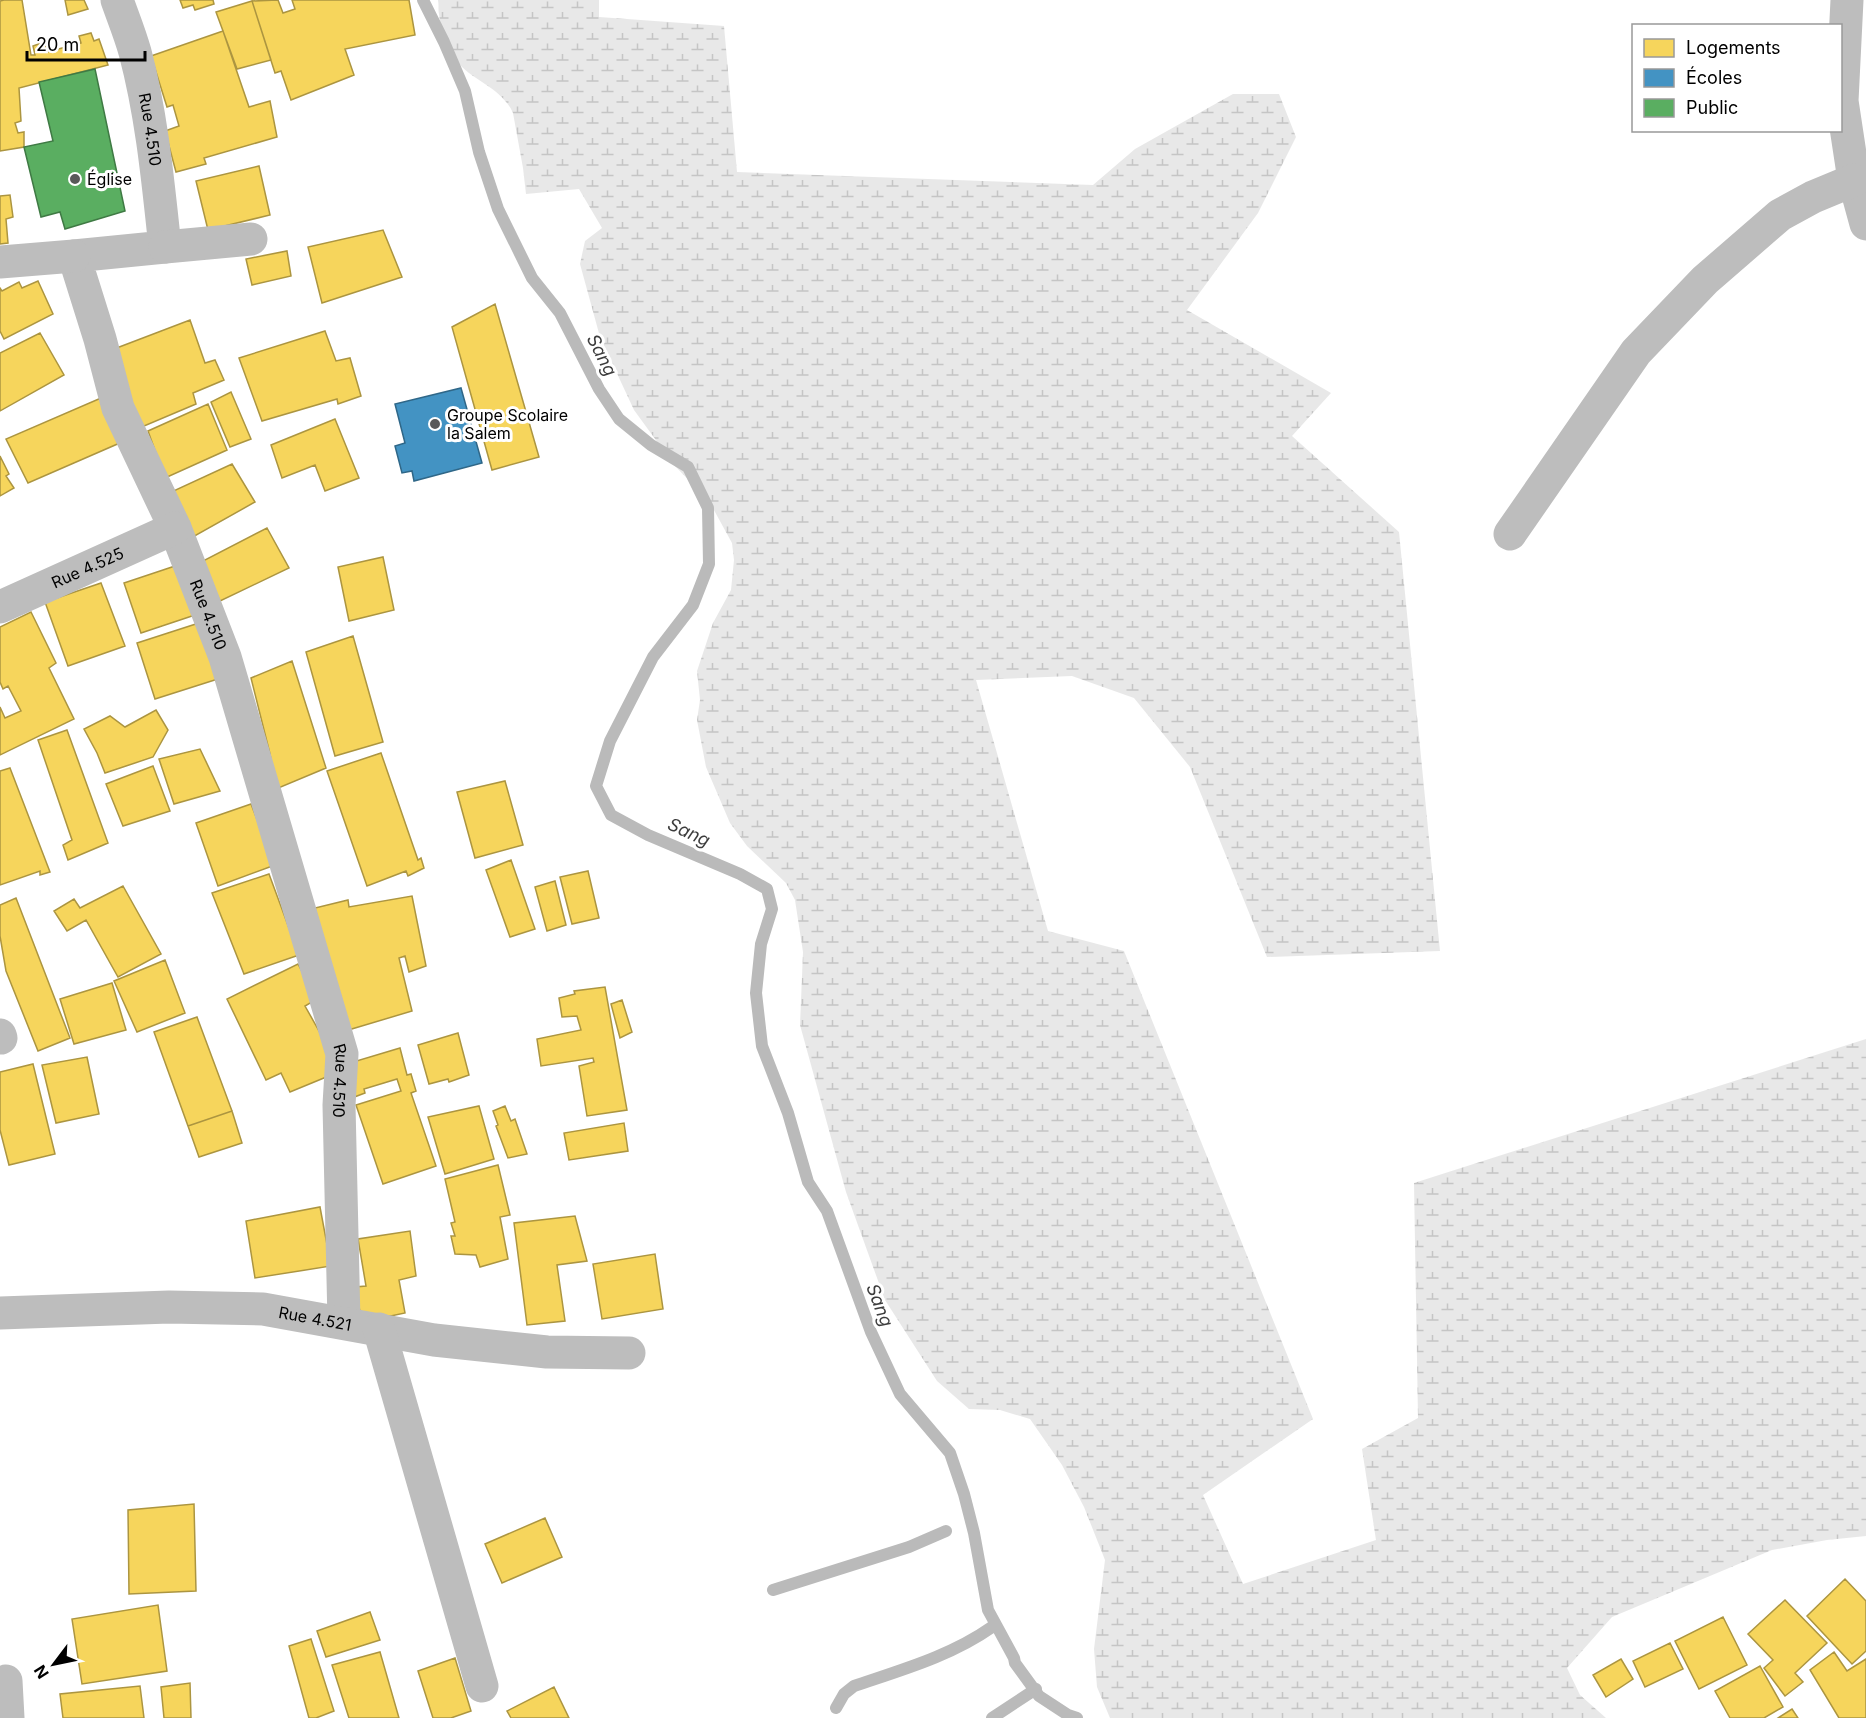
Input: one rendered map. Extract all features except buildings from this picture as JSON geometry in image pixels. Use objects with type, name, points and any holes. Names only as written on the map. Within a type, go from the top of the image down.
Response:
[{"type":"street","name":"Rue 4.510","points":[[117,0],[134,49],[146,96],[165,248]]},
{"type":"street","points":[[1847,0],[1842,101],[1854,180],[1866,224]]},
{"type":"street","points":[[1510,534],[1636,352],[1705,280],[1780,215],[1813,197],[1854,180]]},
{"type":"street","points":[[0,262],[251,238]]},
{"type":"street","name":"Rue 4.510","points":[[74,256],[100,339],[118,408],[175,528],[225,657],[342,1054],[339,1105],[344,1322]]},
{"type":"street","name":"Rue 4.525","points":[[0,607],[175,528]]},
{"type":"street","name":"Rue 4.521","points":[[0,1313],[169,1307],[263,1309],[434,1340],[547,1352],[629,1353]]},
{"type":"street","points":[[379,1329],[482,1686]]},
{"type":"street","points":[[6,1681],[8,1718]]},
{"type":"green space","points":[[438,0],[599,0],[599,17],[724,26],[737,172],[1093,185],[1135,149],[1233,94],[1279,94],[1296,137],[1258,213],[1187,310],[1331,393],[1292,436],[1399,532],[1440,951],[1267,957],[1190,767],[1134,698],[1072,676],[976,680],[1048,931],[1124,951],[1313,1419],[1203,1495],[1243,1584],[1376,1540],[1362,1449],[1418,1418],[1414,1183],[1866,1039],[1866,1536],[1772,1550],[1612,1617],[1567,1668],[1580,1695],[1606,1718],[1110,1718],[1097,1687],[1094,1649],[1105,1560],[1084,1507],[1062,1465],[1030,1419],[1000,1410],[969,1409],[937,1381],[885,1300],[846,1192],[800,1025],[803,952],[795,900],[786,883],[747,846],[730,823],[706,767],[697,720],[700,700],[697,671],[713,623],[731,590],[734,560],[732,543],[709,501],[674,465],[634,410],[600,337],[580,264],[585,241],[602,228],[579,189],[526,194],[513,113],[503,98],[457,61],[441,27]]},
{"type":"waterway","name":"Sang","points":[[423,0],[465,91],[479,152],[498,209],[532,278],[560,313],[599,389],[619,419],[651,445],[688,467],[708,508],[709,564],[693,605],[653,657],[610,741],[596,786],[611,815],[648,835],[740,874],[767,889],[772,909],[761,944],[756,993],[762,1046],[788,1113],[808,1182],[827,1211],[871,1332],[900,1394],[950,1453],[974,1533],[988,1610],[1015,1663],[1039,1696],[1068,1715],[1077,1718]]},
{"type":"waterway","points":[[773,1590],[909,1547],[946,1531]]},
{"type":"waterway","points":[[836,1708],[844,1694],[854,1686],[943,1654],[992,1627]]},
{"type":"waterway","points":[[992,1718],[1036,1689]]},
{"type":"place","name":"Église","points":[[75,179]]},
{"type":"place","name":"Groupe Scolaire la Salem","points":[[435,424]]}]
